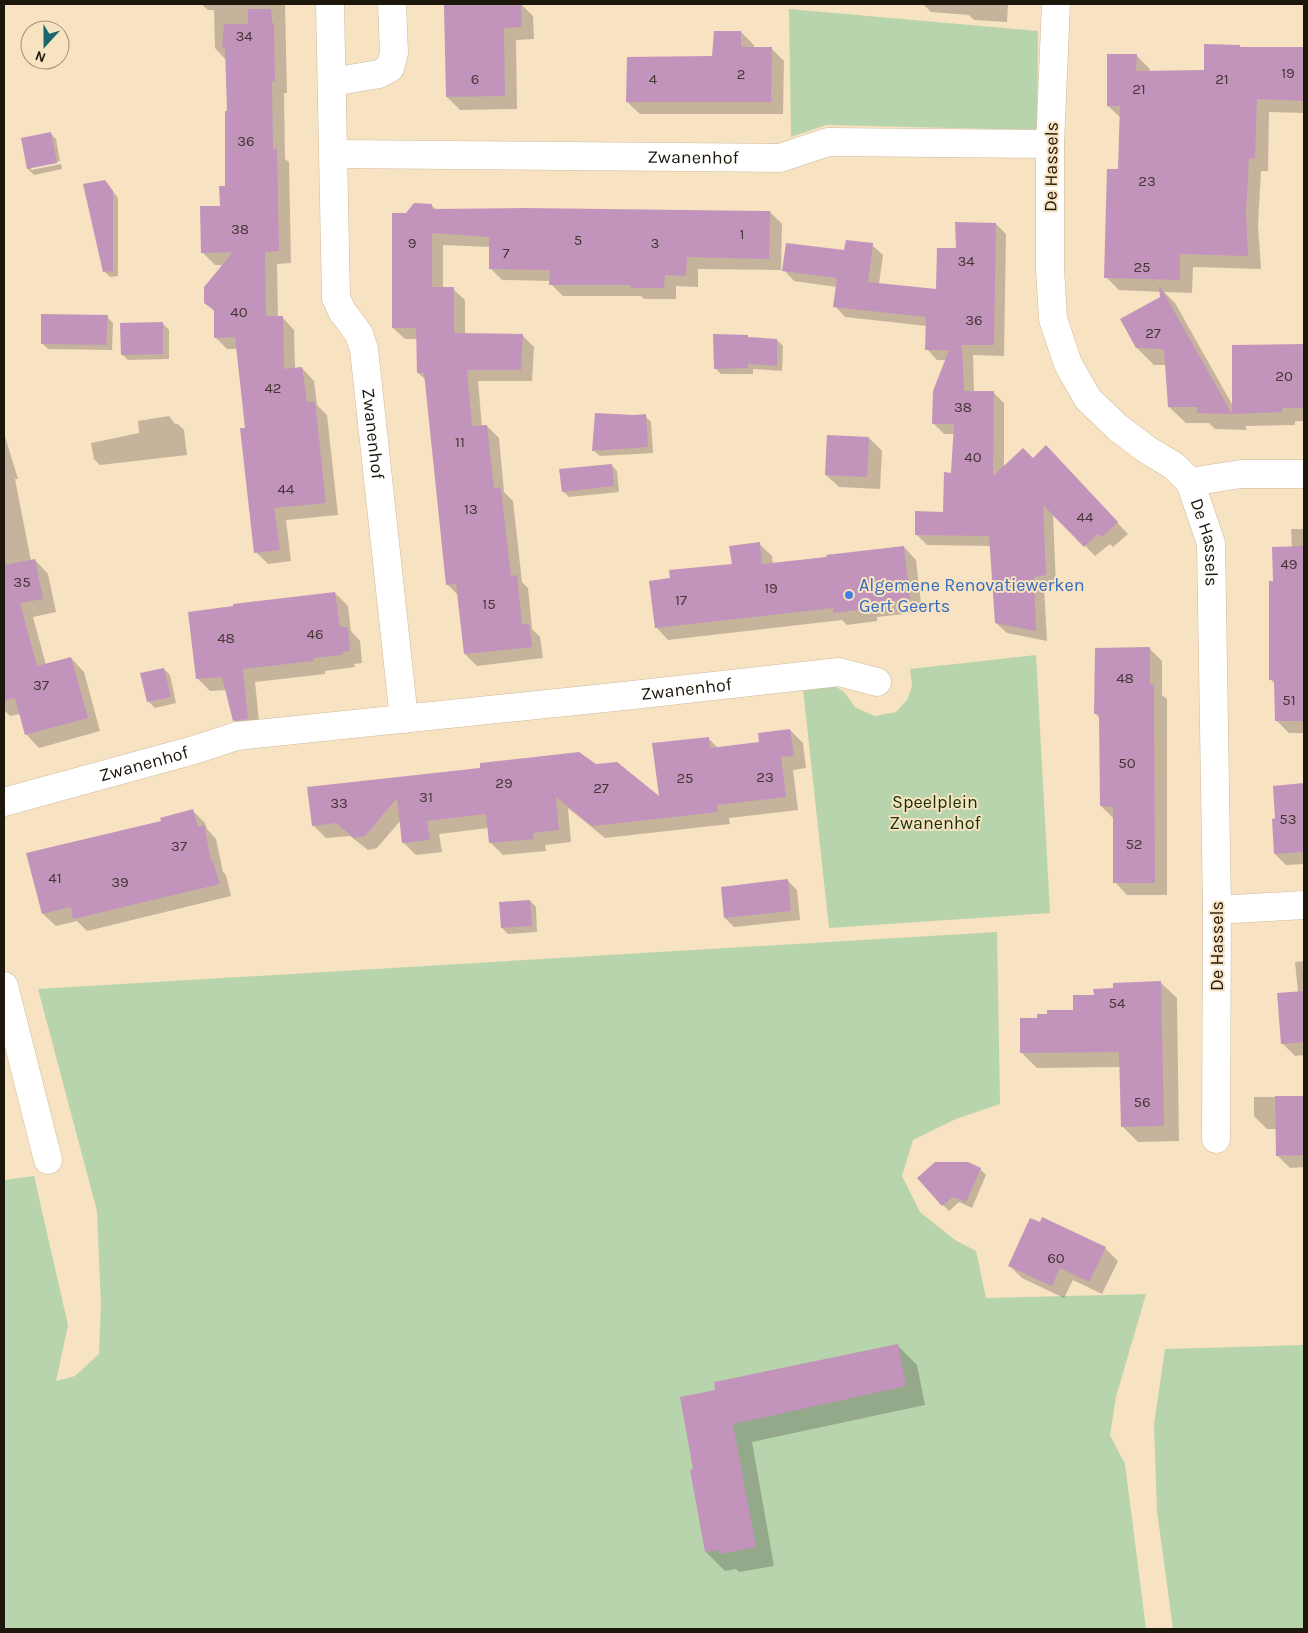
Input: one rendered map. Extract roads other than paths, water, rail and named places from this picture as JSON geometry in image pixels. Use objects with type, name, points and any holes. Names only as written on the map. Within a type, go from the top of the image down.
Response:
[{"type":"street","name":"Zwanenhof","points":[[330,4],[336,298],[342,311],[359,334],[364,349],[404,718]]},
{"type":"street","points":[[332,82],[378,74],[390,68],[394,53],[392,4]]},
{"type":"street","name":"De Hassels","points":[[1056,4],[1050,144],[1050,269],[1054,319],[1068,364],[1088,398],[1118,427],[1146,450],[1174,466],[1190,482],[1212,543],[1217,910],[1216,1139]]},
{"type":"street","name":"Zwanenhof","points":[[334,154],[780,158],[828,142],[1050,144]]},
{"type":"street","points":[[1190,482],[1241,474],[1304,474]]},
{"type":"street","name":"Zwanenhof","points":[[4,802],[194,750],[237,736],[839,672],[877,682]]},
{"type":"street","points":[[1217,910],[1304,905]]},
{"type":"street","points":[[4,986],[48,1160]]},
{"type":"place","name":"Algemene Renovatiewerken Gert Geerts","points":[[849,595]]},
{"type":"park label","name":"Speelplein Zwanenhof","points":[[935,812]]}]
